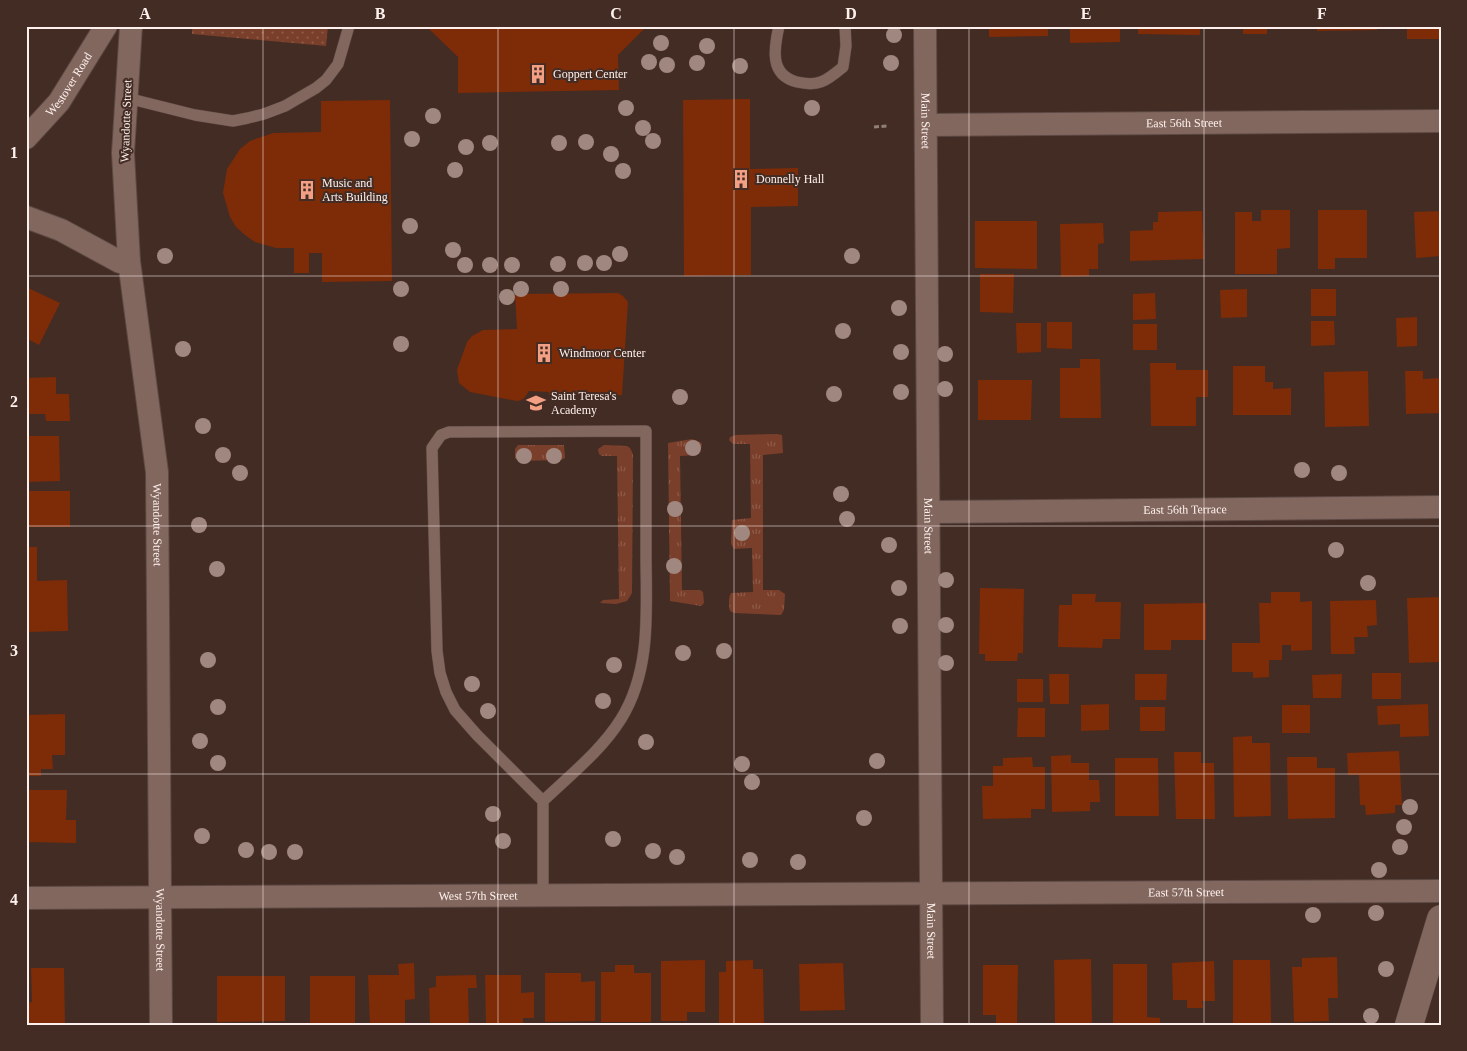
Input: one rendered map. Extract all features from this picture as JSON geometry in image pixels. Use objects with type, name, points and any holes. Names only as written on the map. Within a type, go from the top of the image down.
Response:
[{"type":"main road","points":[[1409,1025],[1441,920]]},
{"type":"street","name":"Westover Road","points":[[26,138],[59,102],[106,26]]},
{"type":"street","name":"Wyandotte Street","points":[[131,26],[123,153],[129,261],[156,472],[161,1025]]},
{"type":"street","name":"Main Street","points":[[925,26],[932,1025]]},
{"type":"street","name":"East 56th Street","points":[[926,125],[1441,121]]},
{"type":"street","points":[[26,217],[62,230],[120,262],[129,261]]},
{"type":"street","name":"East 56th Terrace","points":[[929,512],[1441,507]]},
{"type":"street","name":"East 57th Street","points":[[931,893],[1441,891]]},
{"type":"street","name":"West 57th Street","points":[[26,898],[931,893]]},
{"type":"lane","points":[[127,98],[195,115],[233,120],[264,114],[285,106],[326,80],[338,64],[349,26]]},
{"type":"lane","points":[[779,26],[774,47],[778,68],[786,79],[809,84],[826,81],[843,67],[846,46],[845,26]]},
{"type":"lane","points":[[543,801],[597,750],[621,719],[632,698],[642,668],[646,618],[646,431],[449,432],[441,435],[432,448],[436,652],[440,673],[446,692],[455,710],[477,735],[543,801],[543,895]]},
{"type":"path","points":[[874,126],[887,126]]},
{"type":"green space","points":[[192,26],[328,26],[326,46],[192,34]]},
{"type":"green space","points":[[736,435],[782,435],[783,453],[763,455],[763,590],[779,590],[785,594],[784,610],[781,615],[734,613],[730,611],[729,600],[731,593],[753,592],[752,548],[734,549],[731,544],[732,520],[751,518],[750,444],[733,444],[729,440],[730,437]]},
{"type":"green space","points":[[692,439],[702,444],[700,453],[697,455],[680,456],[682,590],[700,590],[703,592],[704,603],[701,606],[670,601],[668,443]]},
{"type":"green space","points":[[518,445],[564,445],[565,458],[561,460],[519,461],[515,458],[515,449]]},
{"type":"green space","points":[[604,445],[627,446],[633,454],[632,593],[627,601],[616,604],[600,603],[603,600],[619,599],[617,456],[602,456],[599,454],[598,449]]},
{"type":"building","name":"Goppert Center","points":[[426,26],[647,26],[618,55],[619,90],[458,93],[458,57]]},
{"type":"building","points":[[989,26],[1048,26],[1048,36],[989,37]]},
{"type":"building","points":[[1070,26],[1120,26],[1120,42],[1070,43]]},
{"type":"building","points":[[1138,26],[1200,26],[1200,35],[1138,34]]},
{"type":"building","points":[[1229,26],[1290,26],[1290,29],[1267,29],[1267,34],[1243,34],[1243,28],[1229,28]]},
{"type":"building","points":[[1317,26],[1377,26],[1377,30],[1317,31]]},
{"type":"building","points":[[1407,26],[1441,26],[1441,39],[1407,39]]},
{"type":"building","name":"Donnelly Hall","points":[[750,99],[750,169],[798,168],[798,206],[751,207],[751,275],[684,276],[683,100]]},
{"type":"building","name":"Music and Arts Building","points":[[390,100],[392,281],[322,282],[322,253],[309,253],[309,273],[294,273],[294,248],[276,248],[255,242],[236,227],[230,217],[223,193],[227,169],[240,149],[250,141],[273,133],[321,132],[321,101]]},
{"type":"building","points":[[1261,210],[1290,210],[1290,248],[1277,249],[1277,274],[1235,274],[1235,212],[1252,212],[1252,221],[1261,221]]},
{"type":"building","points":[[1318,210],[1367,210],[1367,258],[1335,258],[1335,269],[1318,269]]},
{"type":"building","points":[[1202,211],[1204,259],[1130,261],[1130,231],[1153,230],[1153,222],[1158,222],[1158,212]]},
{"type":"building","points":[[1441,211],[1441,256],[1416,258],[1414,212]]},
{"type":"building","points":[[975,221],[1037,221],[1037,269],[975,268]]},
{"type":"building","points":[[1103,223],[1104,243],[1098,244],[1098,269],[1089,269],[1089,276],[1061,277],[1060,224]]},
{"type":"building","points":[[980,274],[1014,274],[1013,313],[980,312]]},
{"type":"building","points":[[26,287],[60,303],[39,345],[26,338]]},
{"type":"building","points":[[1247,289],[1247,317],[1221,318],[1220,290]]},
{"type":"building","points":[[1311,289],[1336,289],[1336,316],[1311,316]]},
{"type":"building","name":"Windmoor Center","points":[[618,293],[628,302],[622,395],[549,395],[549,392],[529,391],[523,400],[517,401],[470,392],[459,383],[457,370],[467,342],[472,336],[483,330],[517,329],[515,294]]},
{"type":"building","points":[[1155,293],[1156,319],[1133,320],[1133,294]]},
{"type":"building","points":[[1417,317],[1417,346],[1397,347],[1396,318]]},
{"type":"building","points":[[1311,321],[1334,321],[1335,345],[1311,346]]},
{"type":"building","points":[[1047,322],[1072,322],[1072,349],[1047,348]]},
{"type":"building","points":[[1016,323],[1041,323],[1041,352],[1017,353]]},
{"type":"building","points":[[1133,324],[1157,324],[1157,350],[1133,350]]},
{"type":"building","points":[[1080,359],[1100,359],[1101,418],[1060,418],[1060,368],[1080,368]]},
{"type":"building","points":[[1150,363],[1176,363],[1176,370],[1208,370],[1208,397],[1196,397],[1196,426],[1151,426]]},
{"type":"building","points":[[1233,366],[1265,366],[1265,382],[1273,382],[1273,389],[1291,388],[1291,415],[1233,415]]},
{"type":"building","points":[[1368,371],[1369,426],[1325,427],[1324,372]]},
{"type":"building","points":[[1405,371],[1423,371],[1423,379],[1441,378],[1441,413],[1406,414]]},
{"type":"building","points":[[56,377],[56,394],[69,394],[70,421],[46,421],[45,414],[26,414],[26,378]]},
{"type":"building","points":[[978,380],[1032,380],[1031,420],[978,420]]},
{"type":"building","points":[[26,436],[59,436],[60,481],[26,482]]},
{"type":"building","points":[[26,491],[70,491],[70,527],[26,527]]},
{"type":"building","points":[[26,547],[37,547],[37,581],[67,580],[68,631],[26,632]]},
{"type":"building","points":[[980,588],[1024,589],[1023,653],[1018,653],[1017,661],[985,661],[985,654],[979,654]]},
{"type":"building","points":[[1271,592],[1300,592],[1300,602],[1312,601],[1312,650],[1291,651],[1291,645],[1282,645],[1282,660],[1269,660],[1269,677],[1253,678],[1253,672],[1232,672],[1232,643],[1260,643],[1259,603],[1271,603]]},
{"type":"building","points":[[1072,594],[1096,594],[1095,602],[1121,602],[1120,639],[1103,639],[1102,648],[1058,647],[1059,605],[1072,605]]},
{"type":"building","points":[[1441,597],[1441,653],[1439,653],[1439,662],[1409,663],[1407,598]]},
{"type":"building","points":[[1376,600],[1377,625],[1367,626],[1368,637],[1354,637],[1355,654],[1331,654],[1330,601]]},
{"type":"building","points":[[1206,603],[1206,640],[1171,640],[1171,650],[1144,650],[1144,604]]},
{"type":"building","points":[[1372,673],[1401,673],[1401,699],[1372,699]]},
{"type":"building","points":[[1049,674],[1069,674],[1069,704],[1050,704]]},
{"type":"building","points":[[1135,674],[1167,674],[1166,700],[1135,700]]},
{"type":"building","points":[[1342,674],[1341,698],[1313,698],[1312,675]]},
{"type":"building","points":[[1017,679],[1043,679],[1043,702],[1017,702]]},
{"type":"building","points":[[1109,704],[1109,730],[1081,731],[1081,705]]},
{"type":"building","points":[[1428,704],[1429,736],[1400,737],[1400,724],[1378,725],[1377,706]]},
{"type":"building","points":[[1282,705],[1310,705],[1310,733],[1282,733]]},
{"type":"building","points":[[1140,707],[1165,707],[1165,731],[1140,731]]},
{"type":"building","points":[[1018,708],[1045,708],[1045,737],[1017,737]]},
{"type":"building","points":[[65,714],[65,755],[52,755],[53,769],[41,769],[41,776],[26,776],[26,715]]},
{"type":"building","points":[[1252,736],[1252,743],[1270,743],[1271,816],[1234,817],[1233,737]]},
{"type":"building","points":[[1399,751],[1402,805],[1395,805],[1395,813],[1366,815],[1365,805],[1360,805],[1359,775],[1348,775],[1347,753]]},
{"type":"building","points":[[1174,752],[1201,752],[1201,763],[1214,763],[1215,819],[1176,819]]},
{"type":"building","points":[[1071,755],[1071,763],[1089,763],[1089,780],[1099,780],[1100,802],[1090,802],[1090,811],[1052,812],[1051,756]]},
{"type":"building","points":[[1032,757],[1033,767],[1045,767],[1045,809],[1031,809],[1031,818],[983,819],[982,786],[993,786],[993,766],[1003,766],[1003,758]]},
{"type":"building","points":[[1287,757],[1317,757],[1317,768],[1335,768],[1335,818],[1288,819]]},
{"type":"building","points":[[1115,758],[1158,758],[1159,816],[1115,816]]},
{"type":"building","points":[[26,790],[67,790],[66,820],[76,820],[76,843],[26,842]]},
{"type":"building","points":[[1337,957],[1338,998],[1328,998],[1329,1021],[1294,1022],[1292,967],[1302,967],[1302,958]]},
{"type":"building","points":[[1091,959],[1092,1025],[1055,1025],[1054,960]]},
{"type":"building","points":[[705,960],[705,1012],[687,1012],[687,1021],[661,1021],[661,961]]},
{"type":"building","points":[[753,960],[753,969],[763,969],[764,1025],[719,1025],[719,972],[726,972],[726,961]]},
{"type":"building","points":[[1233,960],[1270,960],[1271,1024],[1233,1023]]},
{"type":"building","points":[[1214,961],[1215,1001],[1202,1001],[1203,1008],[1187,1008],[1187,1000],[1173,1000],[1172,963]]},
{"type":"building","points":[[414,963],[415,999],[405,1000],[405,1025],[370,1025],[368,975],[399,975],[398,964]]},
{"type":"building","points":[[843,963],[845,1010],[800,1011],[799,964]]},
{"type":"building","points":[[1113,964],[1147,964],[1147,1017],[1160,1018],[1160,1025],[1113,1025]]},
{"type":"building","points":[[615,965],[634,965],[634,973],[651,973],[651,1022],[601,1022],[601,972],[615,972]]},
{"type":"building","points":[[983,965],[1018,965],[1017,1025],[996,1025],[996,1015],[983,1015]]},
{"type":"building","points":[[31,968],[64,968],[65,1025],[26,1025],[26,1003],[32,1002]]},
{"type":"building","points":[[545,973],[581,973],[581,982],[595,981],[595,1021],[545,1022]]},
{"type":"building","points":[[476,975],[477,988],[468,988],[469,1025],[430,1025],[429,988],[436,987],[436,976]]},
{"type":"building","points":[[485,975],[521,975],[521,993],[534,992],[534,1018],[523,1018],[523,1025],[486,1025]]},
{"type":"building","points":[[217,976],[285,976],[285,1021],[217,1022]]},
{"type":"building","points":[[310,976],[355,976],[355,1025],[310,1025]]},
{"type":"place","name":"Goppert Center","points":[[538,74]]},
{"type":"place","name":"Donnelly Hall","points":[[741,179]]},
{"type":"place","name":"Music and Arts Building","points":[[307,190]]},
{"type":"place","name":"Windmoor Center","points":[[544,353]]},
{"type":"place","name":"Saint Teresa's Academy","points":[[536,403]]}]
